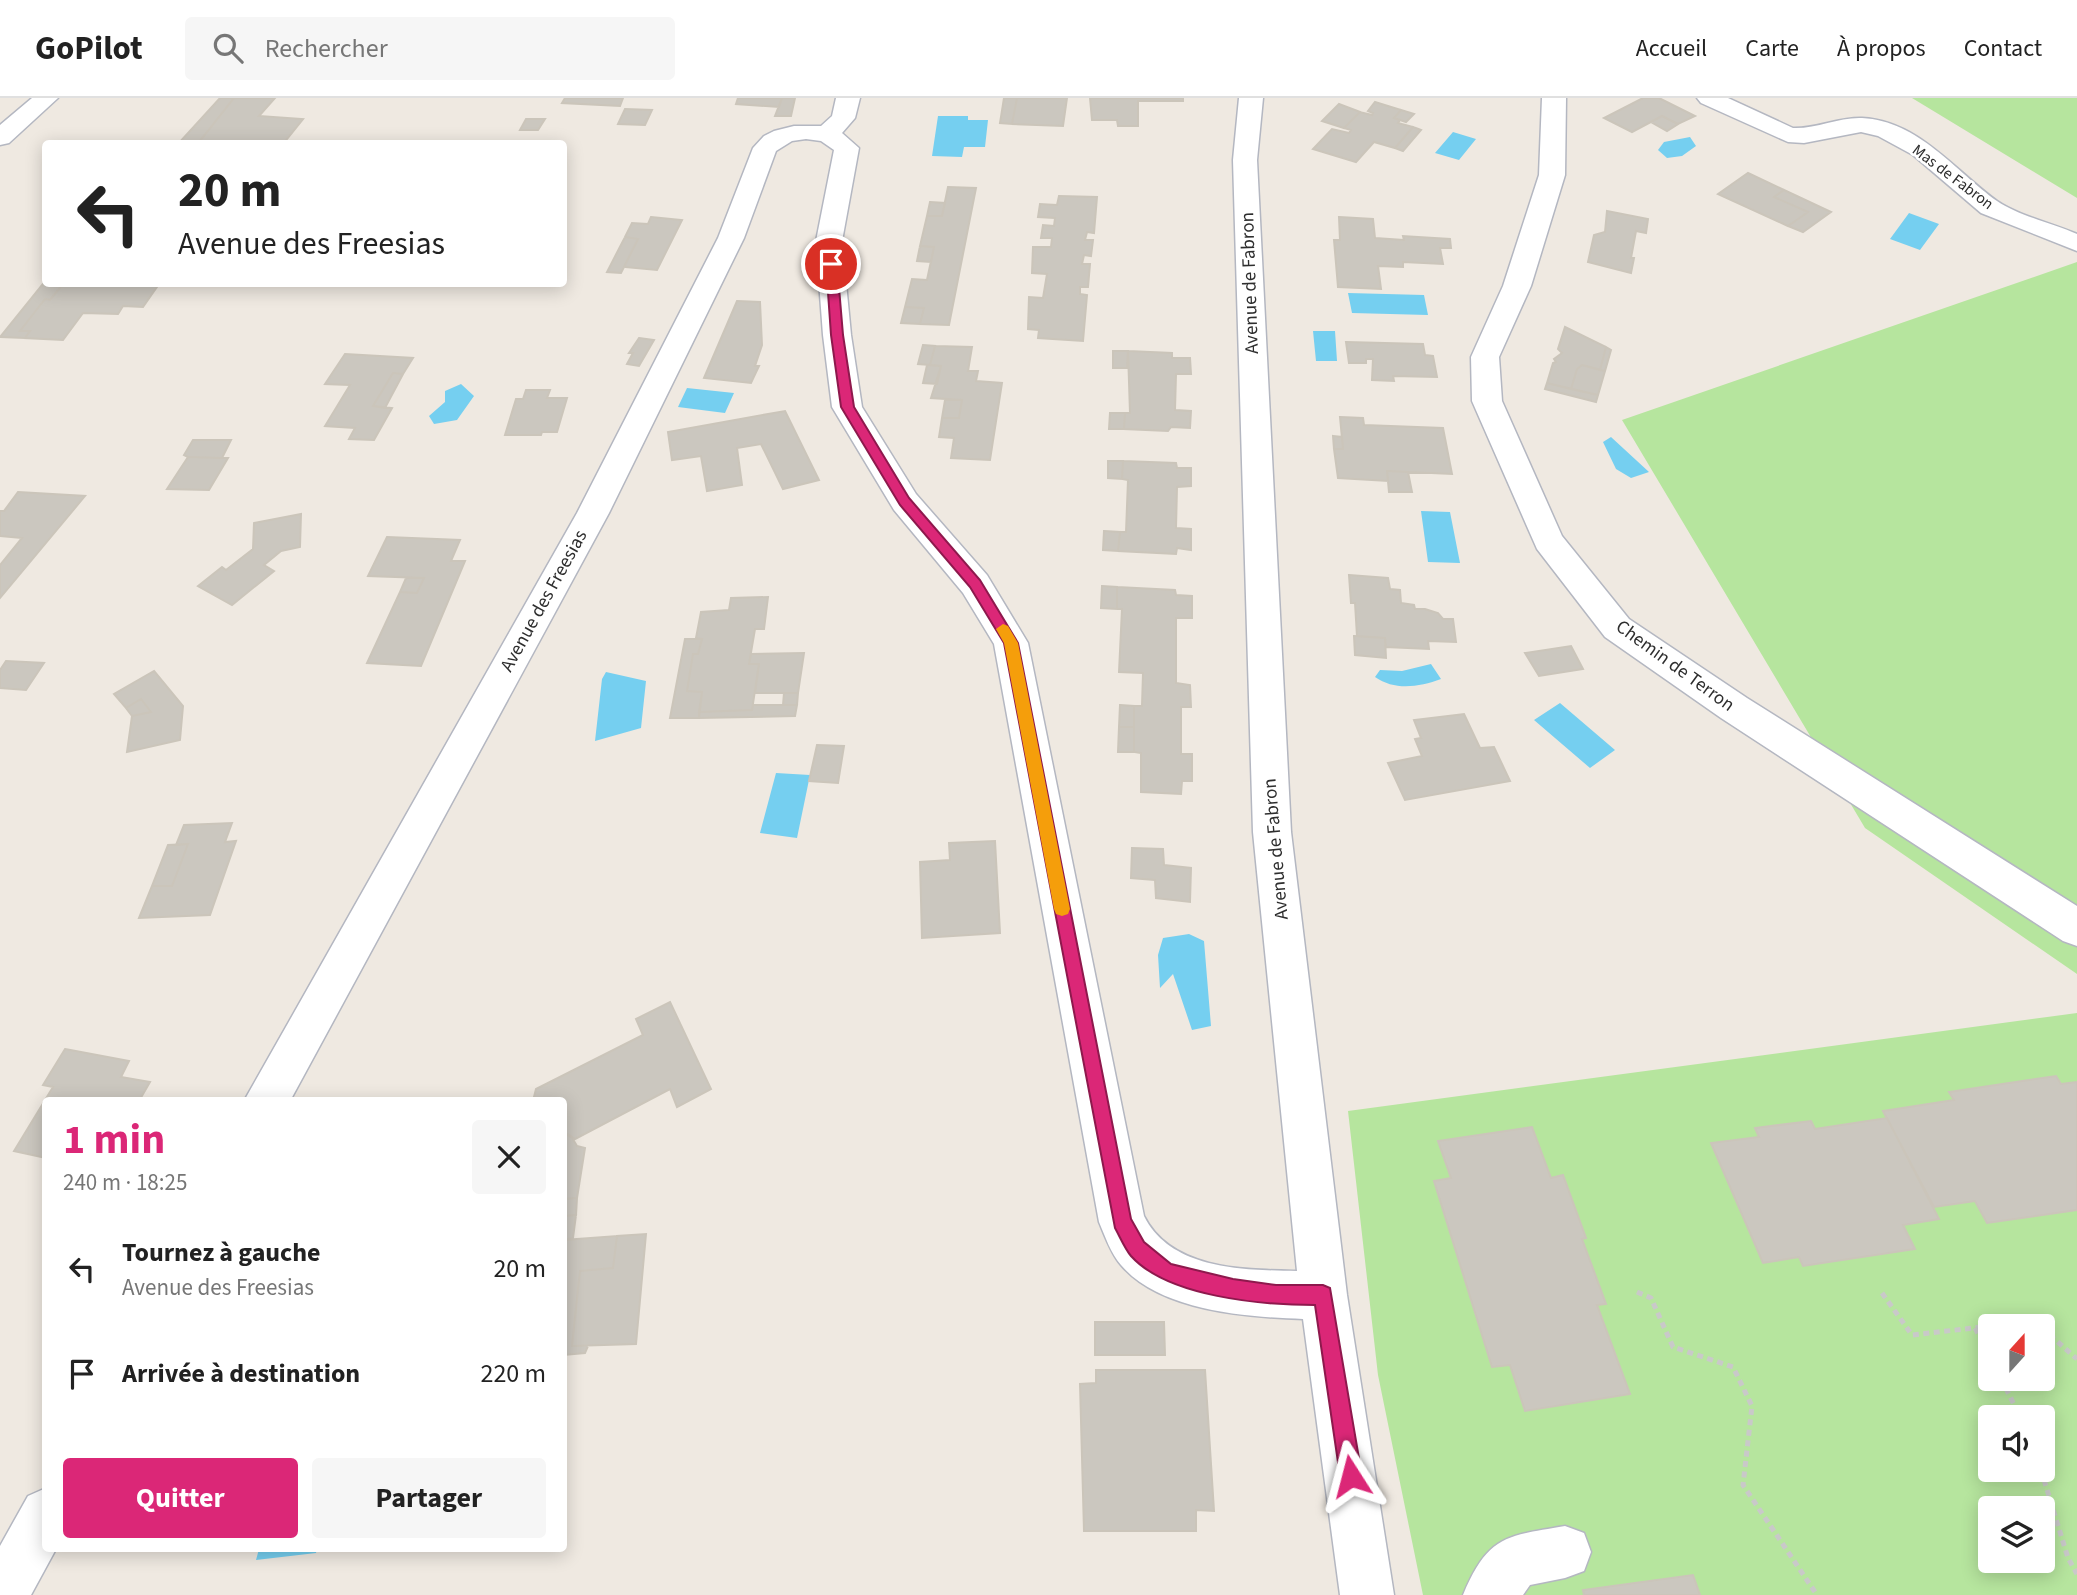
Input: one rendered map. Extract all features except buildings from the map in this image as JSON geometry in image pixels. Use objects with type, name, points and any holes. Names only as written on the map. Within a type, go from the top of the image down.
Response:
[{"type":"street","points":[[0,138],[46,98]]},
{"type":"street","points":[[862,98],[839,117],[840,139],[847,148],[830,241],[837,335],[847,407],[905,502],[975,584],[1011,643],[1122,1222],[1137,1249],[1166,1272],[1212,1286],[1276,1295],[1323,1295]]},
{"type":"street","name":"Avenue de Fabron","points":[[1251,98],[1245,160],[1272,832],[1323,1295],[1367,1595]]},
{"type":"street","name":"Chemin de Terron","points":[[1554,98],[1552,175],[1517,286],[1485,357],[1487,401],[1548,541],[1618,628],[1734,708],[2077,928]]},
{"type":"street","name":"Mas de Fabron","points":[[1709,98],[1788,135],[1804,136],[1861,125],[1886,131],[1923,150],[1990,208],[2077,243]]},
{"type":"street","name":"Avenue des Freesias","points":[[268,1097],[593,513],[732,238],[765,148],[781,135],[801,132],[839,117]]},
{"type":"street","points":[[2,1595],[42,1521]]},
{"type":"street","points":[[1490,1595],[1515,1561],[1565,1552]]},
{"type":"path","points":[[1637,1292],[1651,1298],[1673,1347],[1733,1367],[1752,1406],[1743,1485],[1817,1595]]},
{"type":"path","points":[[1882,1293],[1912,1335],[1978,1328]]},
{"type":"path","points":[[1975,1328],[1978,1334]]},
{"type":"path","points":[[2055,1339],[2077,1359]]},
{"type":"path","points":[[2045,1482],[2068,1558],[2077,1574]]},
{"type":"green space","points":[[1912,98],[2077,98],[2077,198]]},
{"type":"green space","points":[[2077,262],[2077,974],[1865,828],[1622,420]]},
{"type":"green space","points":[[2077,1013],[2077,1595],[1423,1595],[1378,1375],[1348,1111]]},
{"type":"water","points":[[938,116],[968,116],[968,120],[988,120],[985,147],[964,147],[962,157],[932,156]]},
{"type":"water","points":[[1453,132],[1476,139],[1459,160],[1435,153]]},
{"type":"water","points":[[1690,137],[1696,146],[1682,156],[1667,158],[1658,150],[1664,142]]},
{"type":"water","points":[[1909,213],[1939,224],[1920,250],[1890,239]]},
{"type":"water","points":[[1348,293],[1424,295],[1428,315],[1352,313]]},
{"type":"water","points":[[1313,331],[1335,331],[1337,361],[1316,361]]},
{"type":"water","points":[[461,384],[474,396],[457,420],[434,424],[429,416],[445,402],[445,391]]},
{"type":"water","points":[[687,388],[734,393],[725,413],[678,407]]},
{"type":"water","points":[[1611,437],[1649,472],[1631,478],[1616,469],[1603,442]]},
{"type":"water","points":[[1421,511],[1450,512],[1460,563],[1428,562]]},
{"type":"water","points":[[1431,664],[1441,679],[1424,684],[1399,686],[1375,677],[1380,670],[1402,671]]},
{"type":"water","points":[[606,672],[646,681],[641,728],[595,741],[602,679]]},
{"type":"water","points":[[1560,703],[1615,750],[1590,768],[1534,720]]},
{"type":"water","points":[[776,773],[810,775],[797,838],[760,833]]},
{"type":"water","points":[[1189,934],[1204,941],[1211,1026],[1192,1030],[1173,974],[1160,988],[1158,955],[1163,938]]},
{"type":"water","points":[[258,1552],[316,1552],[316,1553],[256,1560]]},
{"type":"slow traffic","points":[[1003,629],[1011,643],[1062,909]]},
{"type":"route","points":[[831,264],[847,407],[905,502],[975,584],[1011,643],[1122,1222],[1137,1249],[1166,1272],[1212,1286],[1276,1295],[1323,1295],[1351,1476]]}]
